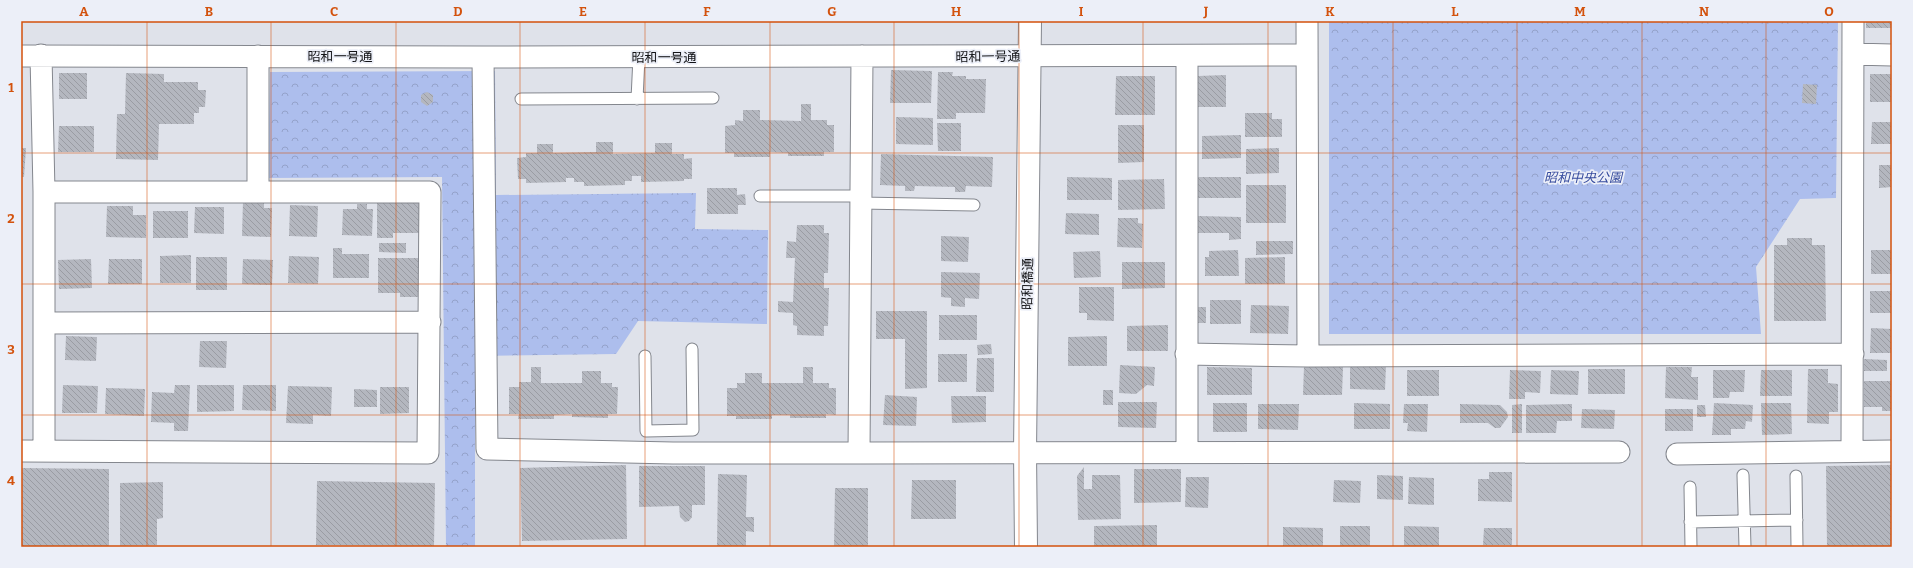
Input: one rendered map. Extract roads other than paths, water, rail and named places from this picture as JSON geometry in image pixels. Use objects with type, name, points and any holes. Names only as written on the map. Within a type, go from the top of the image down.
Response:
[{"type":"street","name":"昭和橋通","points":[[1026,547],[1025,452],[1030,21]]},
{"type":"street","points":[[1307,21],[1308,356]]},
{"type":"street","points":[[1852,451],[1853,21]]},
{"type":"street","points":[[1853,54],[1892,55]]},
{"type":"street","points":[[41,55],[44,192],[44,451]]},
{"type":"street","name":"昭和一号通","points":[[21,56],[639,57],[1030,55],[1187,57],[1306,55]]},
{"type":"street","points":[[258,56],[258,191]]},
{"type":"street","points":[[859,453],[862,56]]},
{"type":"street","points":[[483,57],[487,449],[673,442],[859,453],[1187,451],[1620,452]]},
{"type":"street","points":[[1187,57],[1187,451]]},
{"type":"street","points":[[21,451],[428,453],[430,192],[44,192]]},
{"type":"street","points":[[45,324],[430,322]]},
{"type":"street","points":[[1186,354],[1308,356],[1853,354]]},
{"type":"street","points":[[1678,454],[1892,451]]},
{"type":"lane","points":[[637,98],[639,57]]},
{"type":"lane","points":[[521,99],[713,98]]},
{"type":"lane","points":[[760,196],[974,205]]},
{"type":"lane","points":[[645,356],[646,431],[673,442],[693,430],[692,349]]},
{"type":"lane","points":[[1743,475],[1745,547]]},
{"type":"lane","points":[[1796,476],[1797,547]]},
{"type":"lane","points":[[1690,487],[1691,547]]},
{"type":"lane","points":[[1690,522],[1797,520]]},
{"type":"park label","name":"昭和中央公園","points":[[1583,177]]}]
